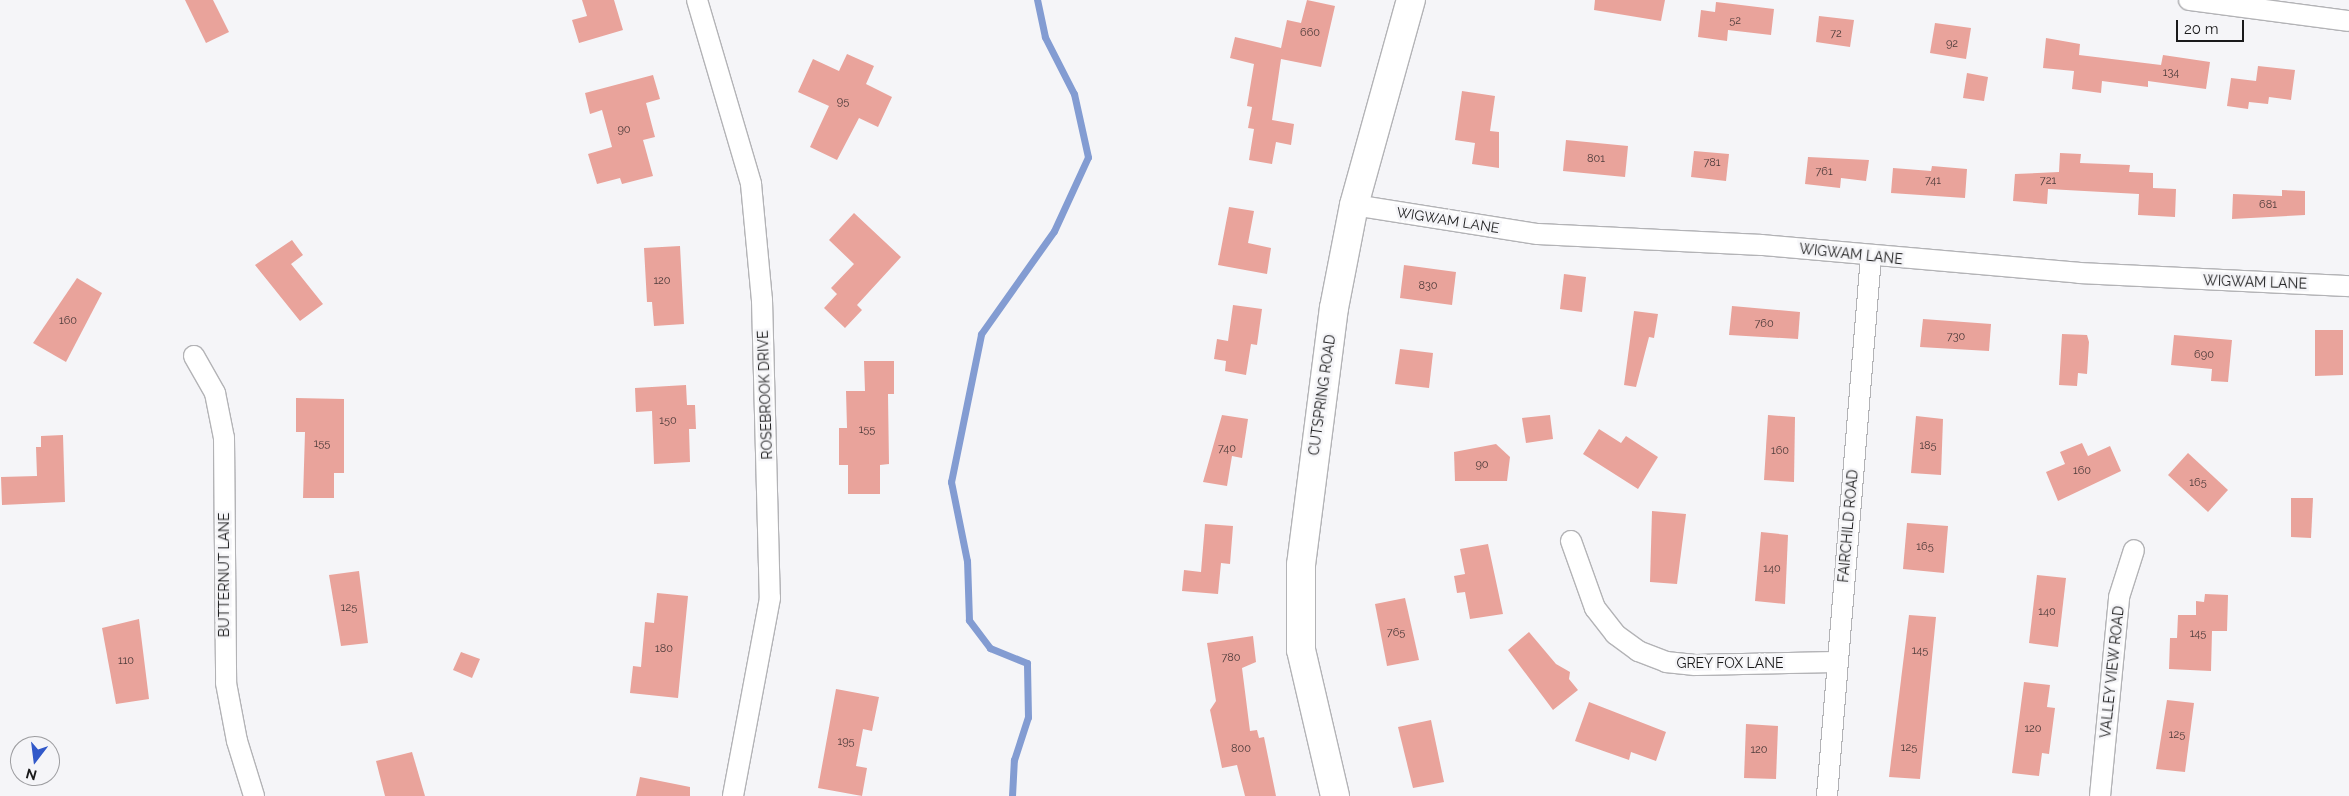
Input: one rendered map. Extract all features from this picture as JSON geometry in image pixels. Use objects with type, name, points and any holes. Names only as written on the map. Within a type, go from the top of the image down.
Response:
[{"type":"street","name":"ROSEBROOK DRIVE","points":[[697,0],[752,184],[762,300],[770,598],[733,796]]},
{"type":"street","name":"CUTSPRING ROAD","points":[[1336,796],[1312,708],[1298,600],[1324,371],[1354,205],[1411,0]]},
{"type":"street","points":[[2189,0],[2349,21]]},
{"type":"street","name":"WIGWAM LANE","points":[[1354,205],[1538,234],[1707,241],[2079,273],[2349,286]]},
{"type":"street","name":"FAIRCHILD ROAD","points":[[1827,796],[1836,662],[1871,256]]},
{"type":"street","name":"BUTTERNUT LANE","points":[[194,356],[215,393],[224,438],[226,682],[237,741],[254,796]]},
{"type":"street","name":"GREY FOX LANE","points":[[1571,541],[1595,608],[1615,634],[1638,651],[1666,662],[1695,665],[1836,662]]},
{"type":"street","name":"VALLEY VIEW ROAD","points":[[2100,796],[2119,598],[2134,550]]},
{"type":"building","points":[[185,0],[213,0],[229,32],[206,43]]},
{"type":"building","points":[[582,0],[614,0],[623,30],[579,43],[572,20],[587,16]]},
{"type":"building","points":[[1307,0],[1335,6],[1321,67],[1281,59],[1272,120],[1294,124],[1291,145],[1276,142],[1272,164],[1249,160],[1254,129],[1248,128],[1252,107],[1247,106],[1254,64],[1230,58],[1235,37],[1281,48],[1287,20],[1301,23]]},
{"type":"building","points":[[1595,0],[1665,0],[1661,21],[1594,10]]},
{"type":"building","points":[[1716,2],[1774,9],[1771,35],[1728,30],[1727,41],[1698,37],[1701,10],[1715,12]]},
{"type":"building","points":[[1819,16],[1854,20],[1850,47],[1816,42]]},
{"type":"building","points":[[1935,23],[1971,28],[1966,59],[1930,53]]},
{"type":"building","points":[[2046,38],[2080,44],[2079,55],[2161,65],[2163,55],[2210,62],[2206,89],[2148,81],[2148,87],[2102,81],[2101,93],[2072,89],[2074,71],[2043,68]]},
{"type":"building","points":[[847,54],[874,66],[866,84],[892,97],[878,127],[859,118],[837,160],[810,147],[829,106],[798,92],[813,59],[839,71]]},
{"type":"building","points":[[2258,66],[2295,70],[2291,100],[2269,97],[2268,104],[2249,102],[2248,109],[2227,106],[2231,78],[2256,81]]},
{"type":"building","points":[[1967,73],[1988,77],[1984,101],[1963,98]]},
{"type":"building","points":[[653,75],[660,99],[646,103],[655,137],[643,140],[653,176],[622,184],[620,178],[597,184],[588,154],[612,147],[602,110],[590,114],[585,93]]},
{"type":"building","points":[[1462,91],[1495,96],[1490,131],[1499,132],[1499,168],[1472,164],[1475,143],[1455,140]]},
{"type":"building","points":[[1566,140],[1628,146],[1625,177],[1563,171]]},
{"type":"building","points":[[1694,151],[1729,154],[1726,181],[1691,177]]},
{"type":"building","points":[[2060,153],[2081,154],[2080,163],[2130,165],[2129,172],[2153,173],[2153,188],[2176,189],[2175,217],[2138,215],[2139,194],[2048,189],[2047,204],[2013,201],[2015,174],[2059,172]]},
{"type":"building","points":[[1808,157],[1869,160],[1866,181],[1841,178],[1840,188],[1805,184]]},
{"type":"building","points":[[1932,166],[1967,169],[1965,198],[1891,193],[1893,168],[1931,171]]},
{"type":"building","points":[[2282,190],[2305,191],[2305,215],[2232,219],[2233,194],[2282,196]]},
{"type":"building","points":[[1229,207],[1254,211],[1248,243],[1271,248],[1267,274],[1218,265]]},
{"type":"building","points":[[854,213],[901,257],[857,305],[862,310],[845,328],[824,308],[837,294],[831,288],[854,264],[829,240]]},
{"type":"building","points":[[292,240],[303,255],[291,264],[323,304],[300,321],[255,265]]},
{"type":"building","points":[[680,246],[684,324],[654,326],[652,302],[647,302],[644,248]]},
{"type":"building","points":[[1404,265],[1456,272],[1452,305],[1400,298]]},
{"type":"building","points":[[1564,274],[1586,277],[1582,312],[1560,309]]},
{"type":"building","points":[[77,278],[102,293],[66,362],[33,343]]},
{"type":"building","points":[[1233,305],[1262,309],[1257,345],[1251,344],[1246,375],[1225,371],[1226,361],[1214,359],[1217,339],[1228,341]]},
{"type":"building","points":[[1732,306],[1800,312],[1798,339],[1729,335]]},
{"type":"building","points":[[1634,311],[1658,314],[1654,338],[1649,337],[1636,387],[1624,385]]},
{"type":"building","points":[[1923,319],[1991,324],[1989,351],[1920,347]]},
{"type":"building","points":[[2315,330],[2343,330],[2343,375],[2315,376]]},
{"type":"building","points":[[2062,334],[2087,335],[2089,342],[2087,374],[2078,373],[2077,386],[2059,385]]},
{"type":"building","points":[[2174,335],[2232,340],[2228,382],[2211,381],[2212,369],[2171,365]]},
{"type":"building","points":[[1400,349],[1433,353],[1429,388],[1395,384]]},
{"type":"building","points":[[864,361],[894,361],[894,394],[888,394],[889,464],[880,465],[880,494],[848,494],[848,465],[839,465],[839,428],[847,428],[846,391],[865,391]]},
{"type":"building","points":[[686,385],[687,405],[695,405],[696,429],[689,429],[690,462],[654,464],[652,411],[636,412],[635,388]]},
{"type":"building","points":[[296,398],[344,399],[344,473],[334,473],[334,498],[303,498],[305,432],[296,432]]},
{"type":"building","points":[[1222,415],[1248,419],[1242,458],[1232,456],[1227,486],[1203,482]]},
{"type":"building","points":[[1550,415],[1553,439],[1526,443],[1522,418]]},
{"type":"building","points":[[1768,415],[1795,417],[1794,482],[1764,480]]},
{"type":"building","points":[[1916,416],[1943,419],[1941,475],[1911,473]]},
{"type":"building","points":[[1599,429],[1621,443],[1626,436],[1658,457],[1638,489],[1583,454]]},
{"type":"building","points":[[63,435],[65,502],[2,505],[1,477],[37,476],[36,447],[41,447],[41,436]]},
{"type":"building","points":[[2082,443],[2088,456],[2110,446],[2121,471],[2058,501],[2046,472],[2065,464],[2060,452]]},
{"type":"building","points":[[1496,444],[1510,457],[1507,481],[1455,481],[1454,452]]},
{"type":"building","points":[[2188,453],[2228,490],[2208,512],[2168,475]]},
{"type":"building","points":[[2291,498],[2313,498],[2311,538],[2291,537]]},
{"type":"building","points":[[1652,511],[1686,514],[1677,584],[1650,582]]},
{"type":"building","points":[[1907,523],[1948,526],[1944,573],[1903,569]]},
{"type":"building","points":[[1205,524],[1233,526],[1230,564],[1221,563],[1218,594],[1182,591],[1184,570],[1201,572]]},
{"type":"building","points":[[1761,532],[1788,535],[1785,604],[1755,601]]},
{"type":"building","points":[[1488,544],[1503,614],[1470,619],[1465,592],[1457,593],[1454,576],[1465,574],[1460,549]]},
{"type":"building","points":[[359,571],[368,643],[341,646],[329,575]]},
{"type":"building","points":[[2037,575],[2066,578],[2058,647],[2029,643]]},
{"type":"building","points":[[657,593],[688,596],[678,698],[630,693],[633,666],[641,667],[645,622],[654,623]]},
{"type":"building","points":[[2205,594],[2228,595],[2227,631],[2212,631],[2211,671],[2169,669],[2170,638],[2177,638],[2178,615],[2196,615],[2196,601],[2204,602]]},
{"type":"building","points":[[1405,598],[1419,660],[1387,666],[1375,604]]},
{"type":"building","points":[[1909,615],[1936,617],[1920,779],[1889,777]]},
{"type":"building","points":[[139,619],[149,699],[116,704],[102,628]]},
{"type":"building","points":[[1529,632],[1556,664],[1570,672],[1569,679],[1578,690],[1553,710],[1508,650]]},
{"type":"building","points":[[1253,636],[1256,662],[1242,668],[1250,731],[1257,730],[1259,738],[1264,737],[1276,796],[1245,796],[1237,765],[1222,768],[1210,710],[1216,701],[1207,643]]},
{"type":"building","points":[[461,652],[480,659],[472,678],[453,670]]},
{"type":"building","points":[[2024,682],[2050,685],[2047,707],[2055,708],[2049,754],[2042,753],[2039,776],[2012,773]]},
{"type":"building","points":[[836,689],[879,697],[872,731],[863,729],[856,766],[867,768],[862,796],[818,788]]},
{"type":"building","points":[[2167,700],[2194,703],[2185,772],[2156,769]]},
{"type":"building","points":[[1589,702],[1666,732],[1656,761],[1631,752],[1629,760],[1575,741]]},
{"type":"building","points":[[1431,720],[1444,782],[1413,788],[1398,727]]},
{"type":"building","points":[[1746,724],[1778,726],[1776,779],[1744,778]]},
{"type":"building","points":[[412,752],[425,796],[385,796],[376,761]]},
{"type":"building","points":[[640,777],[690,787],[690,796],[636,796]]},
{"type":"waterway","points":[[1012,796],[1014,760],[1028,717],[1027,663],[990,648],[969,620],[967,561],[951,482],[981,334],[1054,231],[1088,157],[1074,94],[1045,37],[1037,0]]}]
